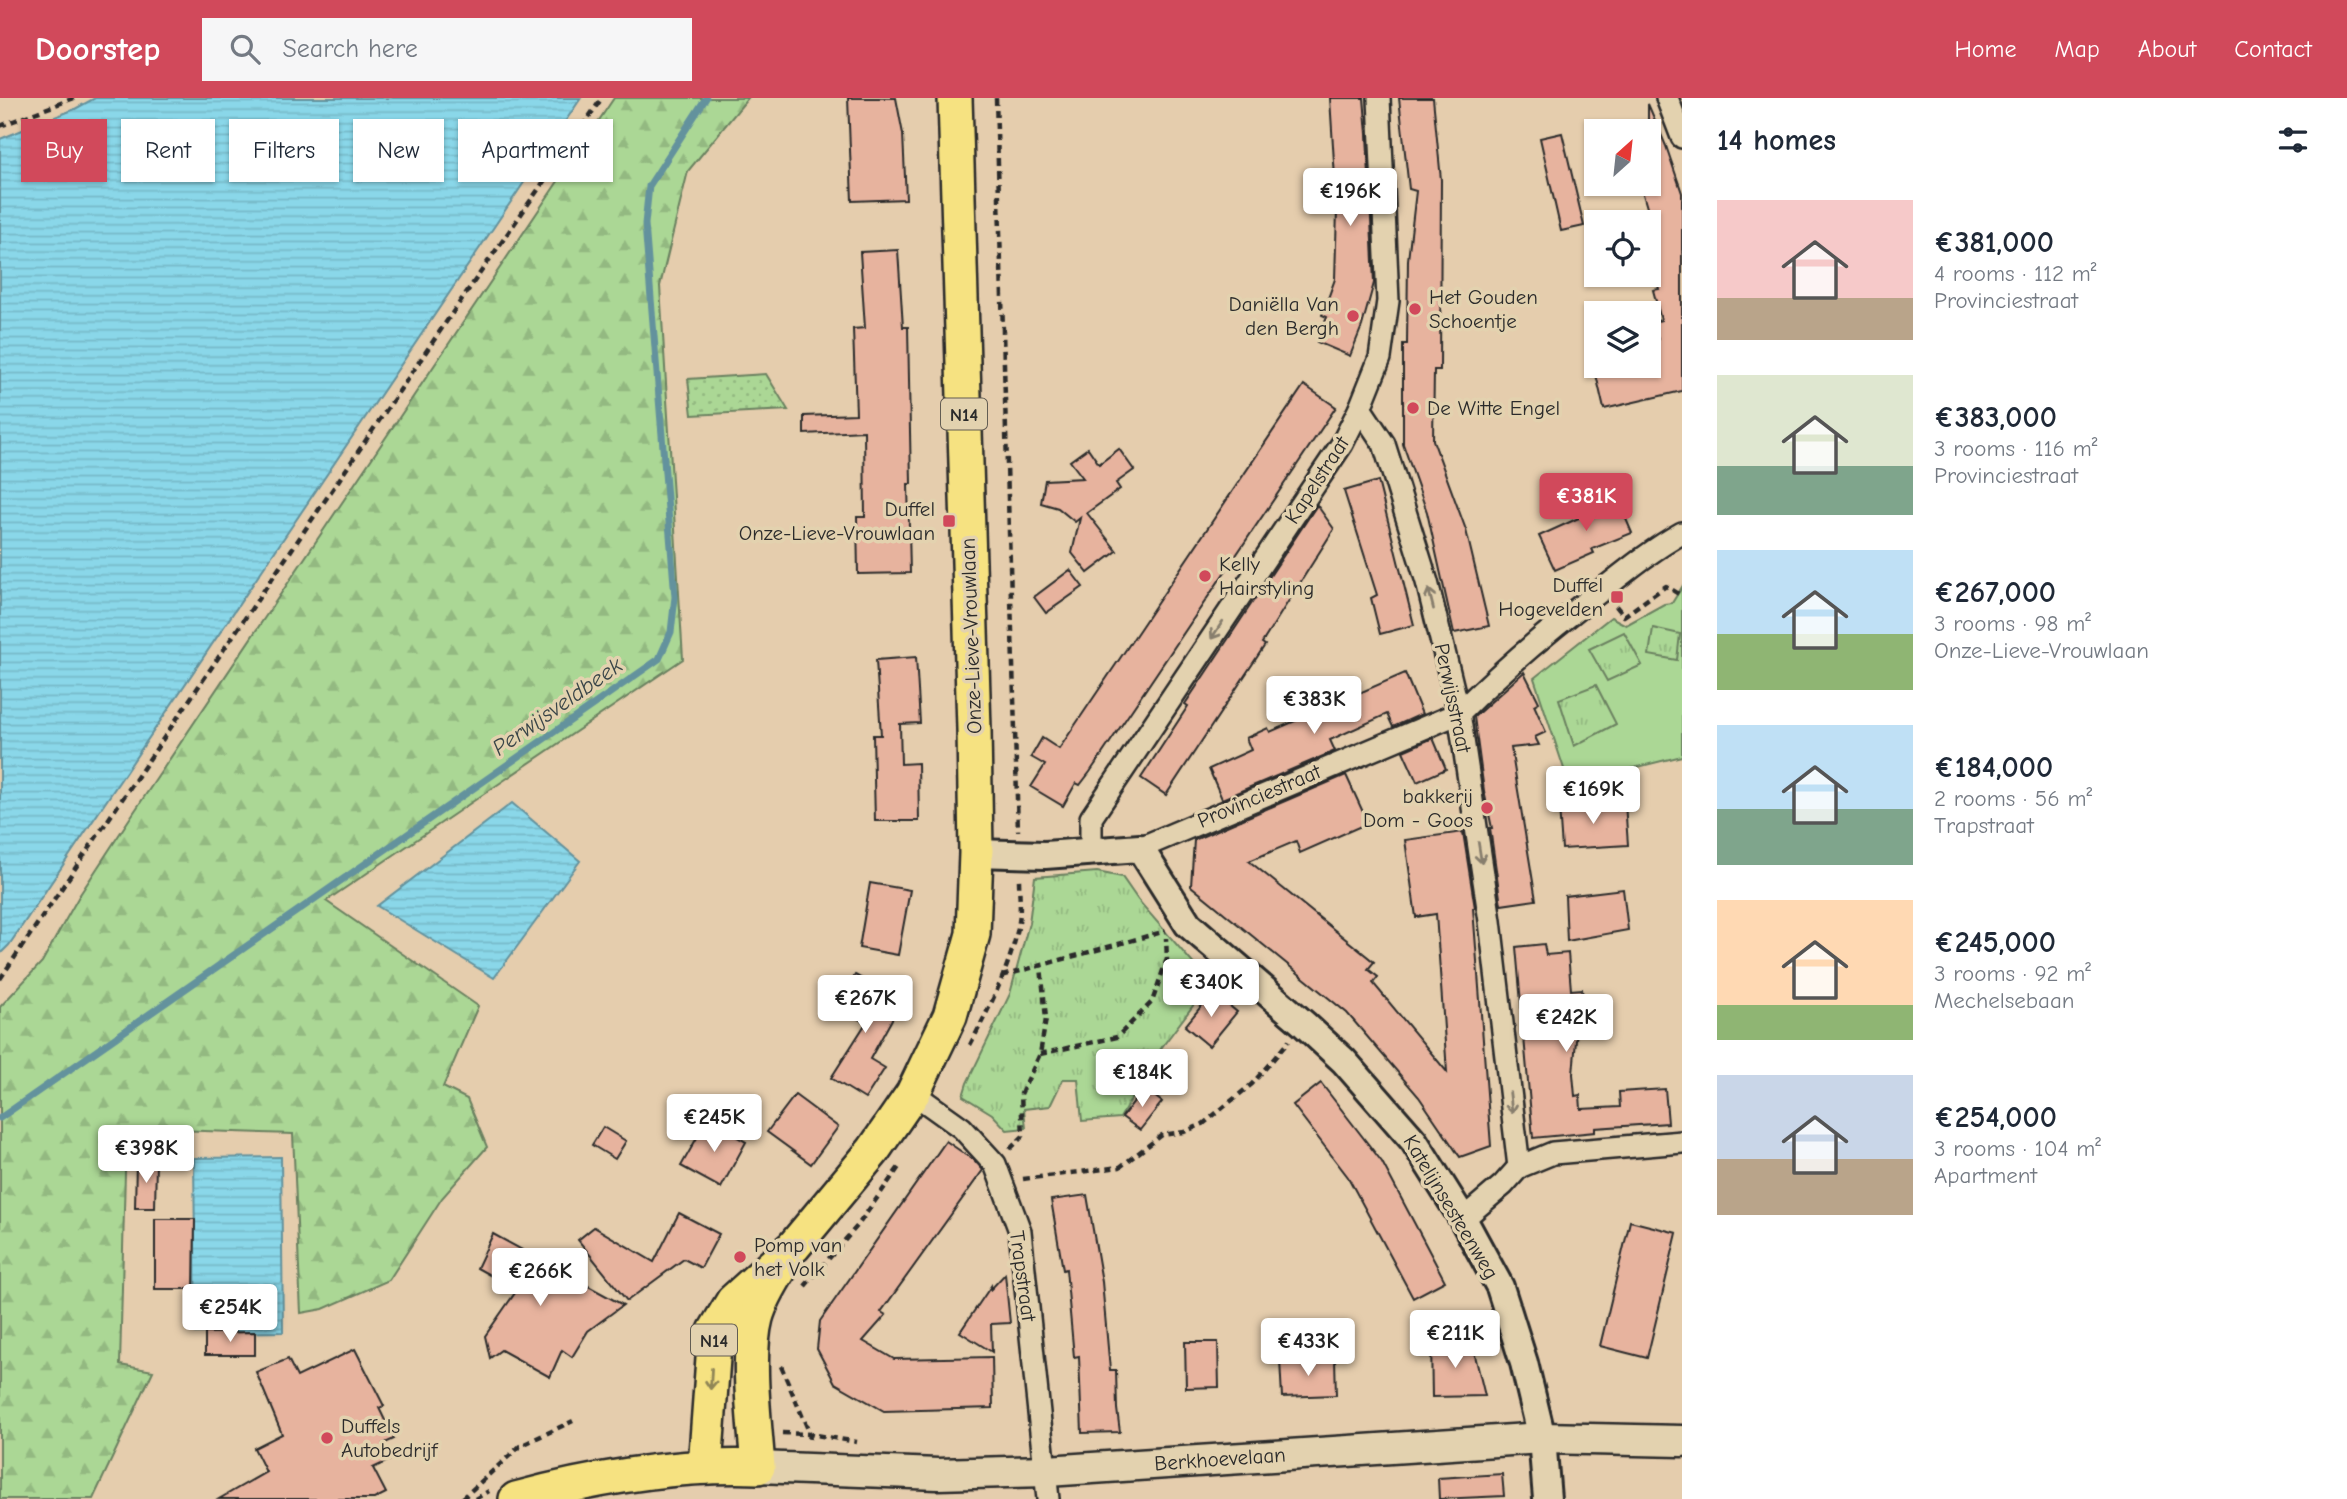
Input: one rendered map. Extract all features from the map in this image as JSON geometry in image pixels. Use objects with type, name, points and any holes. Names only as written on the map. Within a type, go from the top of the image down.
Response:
[{"type":"main road","name":"Onze-Lieve-Vrouwlaan","points":[[888,1156],[950,1016],[973,934],[976,853],[974,729],[955,98]]},
{"type":"main road","name":"N14","points":[[705,1467],[715,1331],[733,1301],[888,1156]]},
{"type":"main road","name":"N14","points":[[758,1467],[752,1350],[756,1320],[764,1294],[794,1246]]},
{"type":"main road","name":"Berkhoevelaan","points":[[758,1467],[925,1474],[1047,1485],[1542,1438],[1682,1441]]},
{"type":"main road","points":[[516,1499],[574,1483],[705,1467],[758,1467]]},
{"type":"street","name":"Kapelstraat","points":[[1091,852],[1091,818],[1342,444],[1380,358],[1388,300],[1379,98]]},
{"type":"street","points":[[1667,98],[1682,137]]},
{"type":"street","name":"Perwijsstraat","points":[[1360,408],[1384,444],[1427,582],[1459,713],[1490,921],[1519,1167]]},
{"type":"street","name":"Provinciestraat","points":[[976,853],[1045,855],[1140,848],[1459,713],[1488,684],[1602,589],[1658,547],[1682,533]]},
{"type":"street","name":"Katelijnsesteenweg","points":[[1140,848],[1177,928],[1304,1024],[1344,1061],[1414,1141],[1463,1219],[1500,1287],[1524,1363],[1542,1438],[1547,1499]]},
{"type":"street","name":"Trapstraat","points":[[914,1093],[962,1128],[998,1173],[1020,1231],[1047,1485]]},
{"type":"street","points":[[1463,1219],[1503,1185],[1519,1167],[1553,1153],[1682,1142]]},
{"type":"path","points":[[0,126],[74,98]]},
{"type":"path","points":[[0,979],[455,309],[602,98]]},
{"type":"path","name":"Onze-Lieve-Vrouwlaan","points":[[996,98],[1019,855]]},
{"type":"path","points":[[1602,589],[1624,616],[1667,586],[1682,596]]},
{"type":"path","points":[[1001,976],[1177,928]]},
{"type":"path","points":[[1040,1054],[1117,1037],[1152,1002],[1177,928]]},
{"type":"path","points":[[998,1173],[1023,1136],[1021,1094],[1040,1054],[1046,1019],[1041,965]]},
{"type":"path","points":[[998,1173],[1120,1167],[1162,1135],[1184,1132],[1203,1124],[1252,1084],[1304,1024]]},
{"type":"path","points":[[799,1293],[858,1225],[888,1156]]},
{"type":"path","points":[[781,1364],[810,1434]]},
{"type":"path","points":[[462,1499],[520,1446],[573,1421]]},
{"type":"green space","points":[[614,98],[748,98],[688,171],[660,286],[683,659],[326,901],[478,1006],[443,1087],[467,1099],[487,1147],[442,1198],[389,1280],[323,1309],[301,1313],[293,1134],[174,1130],[126,1133],[120,1365],[153,1371],[93,1499],[0,1499],[0,1007],[42,962],[79,896],[130,818],[558,182],[613,182],[613,119],[600,119]]},
{"type":"green space","points":[[766,374],[788,410],[692,415],[688,379]]},
{"type":"green space","points":[[1682,587],[1682,756],[1569,784],[1534,678],[1611,617],[1626,625],[1664,604],[1672,603]]},
{"type":"green space","points":[[1653,628],[1680,634],[1677,660],[1649,655]]},
{"type":"green space","points":[[1624,632],[1642,665],[1607,681],[1589,649]]},
{"type":"green space","points":[[1596,685],[1616,724],[1574,746],[1559,699]]},
{"type":"green space","points":[[1097,872],[1122,877],[1138,900],[1210,983],[1162,1047],[1120,1118],[1082,1121],[1078,1079],[1063,1079],[1050,1106],[1024,1109],[1026,1128],[1007,1130],[992,1114],[963,1096],[1010,994],[1029,923],[1035,877]]},
{"type":"water","points":[[95,98],[581,98],[567,119],[458,119],[458,182],[524,182],[9,945],[0,954],[0,139],[21,131],[21,182],[107,182],[107,119],[50,119]]},
{"type":"water","points":[[512,803],[580,861],[494,978],[377,906]]},
{"type":"water","points":[[281,1157],[283,1332],[196,1333],[194,1158]]},
{"type":"building","points":[[848,98],[896,98],[903,134],[906,199],[852,201]]},
{"type":"building","points":[[1330,98],[1364,98],[1367,134],[1374,283],[1350,356],[1317,342],[1327,317],[1322,315],[1335,279],[1337,210]]},
{"type":"building","points":[[1399,98],[1433,98],[1441,180],[1440,370],[1434,370],[1433,440],[1466,530],[1489,626],[1454,633],[1427,512],[1403,444],[1403,344],[1407,344],[1408,260],[1416,191],[1409,189]]},
{"type":"building","points":[[1648,104],[1654,119],[1648,119]]},
{"type":"building","points":[[1562,133],[1584,226],[1561,231],[1540,138]]},
{"type":"building","points":[[1661,134],[1682,193],[1682,391],[1604,409],[1597,378],[1661,378],[1661,301],[1656,301],[1653,290],[1661,287],[1661,210],[1648,210],[1644,196],[1661,196]]},
{"type":"building","points":[[898,250],[903,327],[908,327],[910,573],[858,574],[857,517],[865,517],[864,431],[804,434],[804,416],[856,414],[853,329],[865,328],[860,252]]},
{"type":"building","points":[[1304,385],[1336,407],[1090,772],[1080,785],[1076,783],[1063,806],[1031,787],[1045,765],[1031,757],[1042,738],[1059,749]]},
{"type":"building","points":[[1088,448],[1099,464],[1119,449],[1134,470],[1116,483],[1120,489],[1087,513],[1117,551],[1088,573],[1072,553],[1080,518],[1075,522],[1058,508],[1041,503],[1045,480],[1083,478],[1070,461]]},
{"type":"building","points":[[1378,481],[1414,625],[1380,634],[1371,598],[1377,595],[1344,491]]},
{"type":"building","points":[[1615,493],[1632,533],[1592,549],[1594,553],[1555,570],[1539,536],[1592,512],[1588,504]]},
{"type":"building","points":[[1317,505],[1334,529],[1262,643],[1265,645],[1166,795],[1141,778],[1188,706],[1185,704]]},
{"type":"building","points":[[1070,570],[1083,587],[1046,613],[1034,597]]},
{"type":"building","points":[[916,657],[920,723],[900,724],[901,764],[918,763],[919,821],[875,821],[873,735],[881,735],[876,660]]},
{"type":"building","points":[[1524,672],[1539,702],[1534,705],[1546,732],[1535,737],[1539,745],[1511,748],[1536,900],[1501,905],[1474,717]]},
{"type":"building","points":[[1405,673],[1422,714],[1393,727],[1387,714],[1330,740],[1335,751],[1222,799],[1209,769],[1251,750],[1246,738],[1268,728],[1270,732]]},
{"type":"building","points":[[1433,738],[1446,769],[1417,782],[1403,751]]},
{"type":"building","points":[[1346,775],[1368,823],[1300,853],[1296,841],[1249,861],[1374,962],[1368,969],[1378,977],[1373,983],[1447,1072],[1436,914],[1416,917],[1405,840],[1463,832],[1475,908],[1491,1146],[1460,1157],[1419,1097],[1347,1013],[1191,886],[1194,840]]},
{"type":"building","points":[[1625,803],[1628,845],[1562,849],[1559,807]]},
{"type":"building","points":[[870,883],[910,890],[898,955],[859,948]]},
{"type":"building","points":[[1623,889],[1628,930],[1567,941],[1565,896]]},
{"type":"building","points":[[1544,944],[1546,955],[1568,953],[1571,990],[1582,989],[1586,1028],[1577,1029],[1573,1074],[1575,1096],[1580,1095],[1581,1109],[1620,1107],[1619,1092],[1665,1089],[1668,1123],[1595,1128],[1595,1132],[1533,1138],[1516,947]]},
{"type":"building","points":[[855,975],[902,1001],[870,1059],[885,1068],[865,1099],[831,1078],[866,1023],[837,1007]]},
{"type":"building","points":[[1213,992],[1237,1012],[1209,1046],[1185,1026]]},
{"type":"building","points":[[1321,1083],[1382,1162],[1445,1281],[1413,1298],[1348,1177],[1293,1105]]},
{"type":"building","points":[[1144,1088],[1162,1102],[1140,1130],[1122,1117]]},
{"type":"building","points":[[795,1095],[838,1127],[811,1164],[767,1132]]},
{"type":"building","points":[[707,1120],[746,1142],[721,1188],[681,1166]]},
{"type":"building","points":[[603,1127],[626,1141],[615,1159],[592,1145]]},
{"type":"building","points":[[946,1141],[975,1161],[983,1170],[881,1312],[886,1315],[863,1341],[894,1359],[992,1357],[993,1408],[884,1411],[835,1383],[817,1349],[820,1321]]},
{"type":"building","points":[[136,1162],[156,1162],[155,1208],[135,1208]]},
{"type":"building","points":[[1087,1195],[1102,1282],[1110,1370],[1116,1370],[1120,1432],[1082,1433],[1079,1356],[1074,1357],[1066,1269],[1063,1270],[1051,1200]]},
{"type":"building","points":[[679,1213],[719,1234],[701,1268],[684,1259],[627,1301],[578,1240],[594,1227],[654,1262]]},
{"type":"building","points":[[155,1219],[195,1219],[194,1289],[155,1289]]},
{"type":"building","points":[[1630,1221],[1677,1233],[1647,1358],[1600,1346]]},
{"type":"building","points":[[493,1234],[623,1305],[588,1331],[572,1357],[562,1350],[550,1377],[501,1350],[490,1358],[485,1336],[517,1290],[477,1268]]},
{"type":"building","points":[[1005,1274],[1010,1323],[991,1324],[992,1352],[960,1332],[991,1286],[991,1289]]},
{"type":"building","points":[[255,1332],[255,1355],[205,1355],[205,1333]]},
{"type":"building","points":[[1471,1339],[1485,1396],[1432,1397],[1431,1341]]},
{"type":"building","points":[[1185,1342],[1218,1342],[1219,1387],[1186,1388]]},
{"type":"building","points":[[355,1349],[384,1406],[379,1408],[394,1439],[383,1444],[390,1460],[373,1468],[386,1493],[374,1499],[219,1499],[266,1472],[254,1448],[282,1434],[256,1372],[288,1359],[297,1377]]},
{"type":"building","points":[[1335,1359],[1336,1395],[1282,1397],[1280,1360]]},
{"type":"building","points":[[1502,1474],[1504,1496],[1439,1499],[1438,1478]]},
{"type":"waterway","name":"Perwijsveldbeek","points":[[0,1118],[659,659],[671,632],[675,597],[645,224],[649,186],[706,98]]},
{"type":"place","name":"Het Gouden Schoentje","points":[[1415,309]]},
{"type":"place","name":"Daniëlla Van den Bergh","points":[[1353,316]]},
{"type":"place","name":"De Witte Engel","points":[[1413,408]]},
{"type":"place","name":"Duffel Onze-Lieve-Vrouwlaan","points":[[949,521]]},
{"type":"place","name":"Kelly Hairstyling","points":[[1205,576]]},
{"type":"place","name":"Duffel Hogevelden","points":[[1617,597]]},
{"type":"place","name":"bakkerij Dom - Goos","points":[[1487,808]]},
{"type":"place","name":"Pomp van het Volk","points":[[740,1257]]},
{"type":"place","name":"Duffels Autobedrijf","points":[[327,1438]]}]
